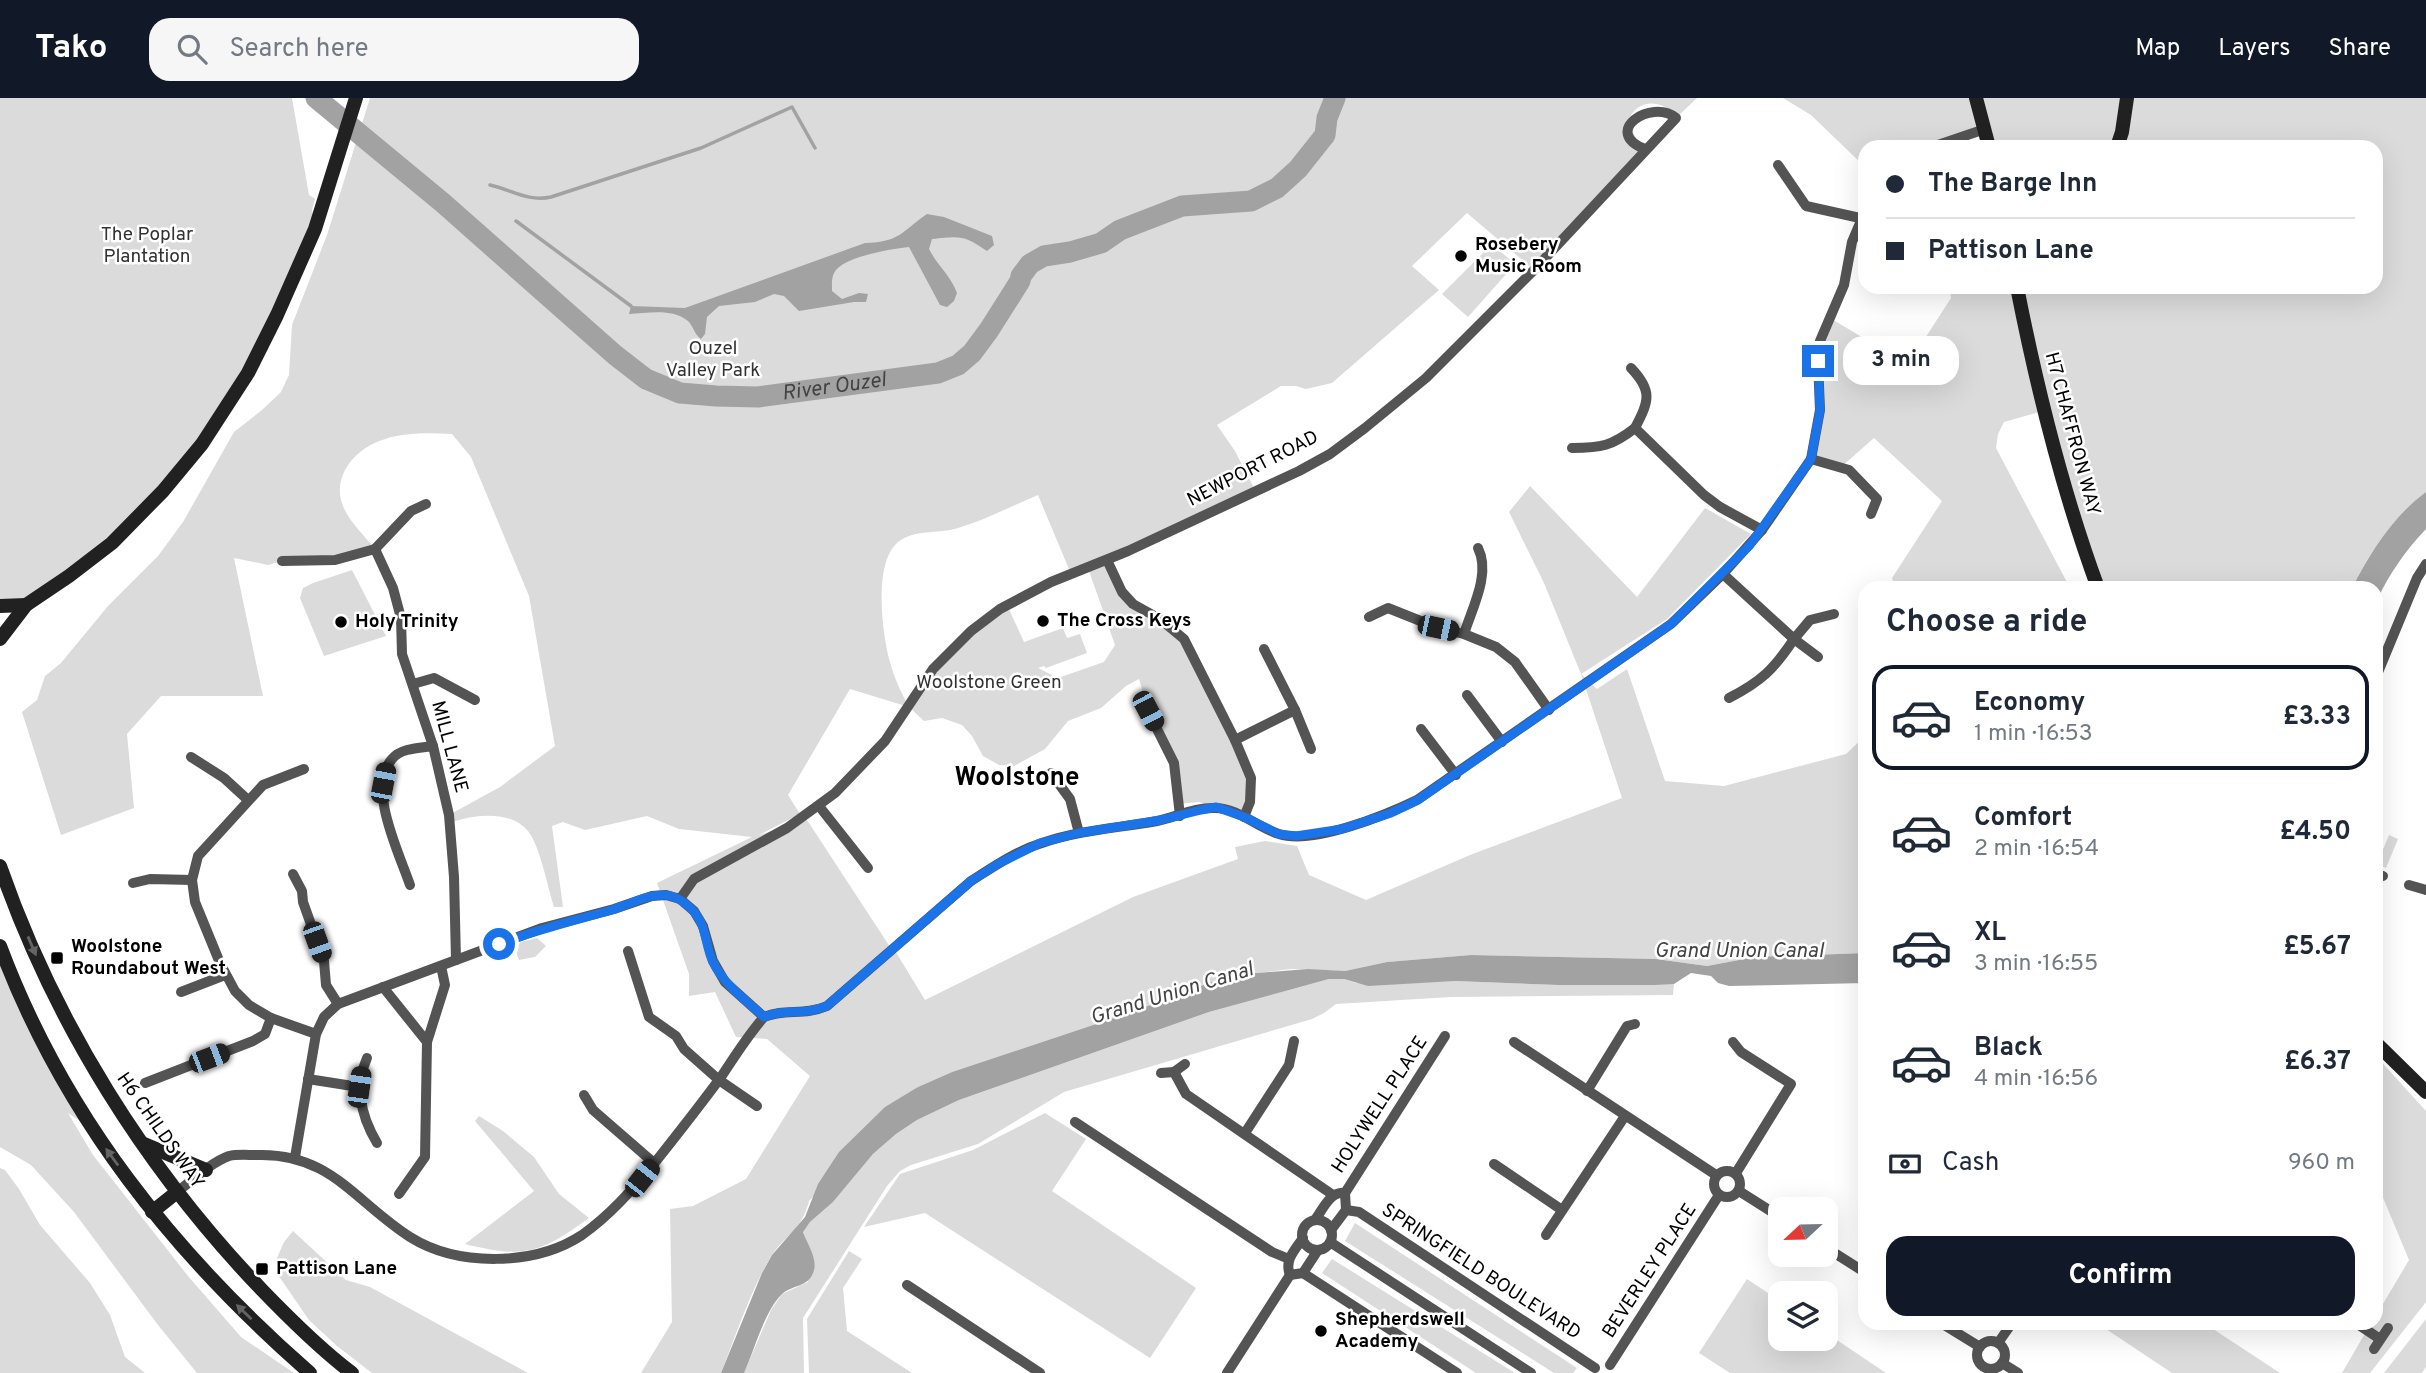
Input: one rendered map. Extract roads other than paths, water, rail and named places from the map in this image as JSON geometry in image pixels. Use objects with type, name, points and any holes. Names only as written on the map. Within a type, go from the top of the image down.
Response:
[{"type":"street","points":[[0,639],[26,605],[112,542],[163,491],[202,444],[248,373],[277,315],[315,229],[356,98]]},
{"type":"street","points":[[1976,98],[1988,140]]},
{"type":"street","points":[[2119,140],[2127,98]]},
{"type":"street","name":"NEWPORT ROAD","points":[[680,900],[694,879],[787,828],[819,806],[852,776],[885,741],[933,669],[971,631],[1000,609],[1051,582],[1107,560],[1299,471],[1330,454],[1365,428],[1426,378],[1534,270],[1676,118],[1669,107],[1659,101],[1648,101],[1633,110],[1628,123],[1631,139],[1645,149]]},
{"type":"street","points":[[1778,165],[1806,206],[1858,213]]},
{"type":"street","points":[[152,1212],[206,1170],[230,1156],[275,1154],[295,1157],[347,1185],[380,1215],[412,1238],[454,1255],[485,1260],[517,1258],[545,1252],[578,1237],[614,1209],[680,1133],[764,1017],[773,1013],[813,1012],[827,1006],[971,881],[998,864],[1040,843],[1216,807],[1279,834],[1296,836],[1342,829],[1418,800],[1671,624],[1723,574],[1762,530],[1811,459],[1820,410],[1820,341],[1844,285],[1852,242],[1858,227]]},
{"type":"street","name":"H7 CHAFFRON WAY","points":[[2018,294],[2049,431],[2095,581]]},
{"type":"street","points":[[1572,449],[1605,446],[1617,442],[1634,428],[1647,396],[1644,382],[1631,368]]},
{"type":"street","points":[[1634,428],[1704,495],[1762,530]]},
{"type":"street","points":[[1811,459],[1849,470],[1881,496],[1871,514]]},
{"type":"street","points":[[282,561],[335,560],[375,550],[411,511],[426,504]]},
{"type":"street","points":[[1464,634],[1482,579],[1484,560],[1478,548]]},
{"type":"street","name":"MILL LANE","points":[[375,550],[393,588],[401,618],[402,654],[433,746],[450,823],[456,960]]},
{"type":"street","points":[[1107,560],[1122,592],[1133,604],[1160,619],[1184,639],[1251,778],[1250,802],[1244,817]]},
{"type":"street","points":[[2383,660],[2417,578],[2426,564]]},
{"type":"street","points":[[1723,574],[1794,639],[1818,657]]},
{"type":"street","points":[[0,606],[26,605]]},
{"type":"street","points":[[1369,617],[1388,608],[1438,628],[1496,646],[1515,662],[1549,710]]},
{"type":"street","points":[[1729,698],[1758,682],[1775,668],[1810,620],[1834,614]]},
{"type":"street","points":[[1264,649],[1295,710],[1311,749]]},
{"type":"street","points":[[413,684],[434,678],[475,700]]},
{"type":"street","points":[[1466,695],[1502,742]]},
{"type":"street","points":[[1235,740],[1295,710]]},
{"type":"street","points":[[1148,711],[1174,764],[1180,816]]},
{"type":"street","points":[[1421,729],[1456,775]]},
{"type":"street","points":[[410,885],[385,814],[383,783],[392,758],[407,750],[433,746]]},
{"type":"street","points":[[191,757],[225,778],[248,800]]},
{"type":"street","points":[[304,769],[263,785],[198,856],[192,880],[195,902],[225,975],[235,991],[249,1005],[271,1018],[316,1034]]},
{"type":"street","points":[[1051,773],[1070,799],[1079,833]]},
{"type":"street","points":[[819,806],[868,868]]},
{"type":"street","name":"H6 CHILDS WAY","points":[[0,866],[64,1016],[115,1103],[177,1192],[231,1258],[352,1373]]},
{"type":"street","points":[[293,874],[302,891],[303,902],[324,961],[326,985],[338,1004]]},
{"type":"street","points":[[133,883],[150,879],[192,880]]},
{"type":"street","points":[[2409,885],[2426,890]]},
{"type":"street","points":[[295,1157],[316,1034],[324,1017],[338,1004],[542,928],[652,896],[666,895],[680,900],[694,911],[703,926],[713,961],[725,982],[764,1017]]},
{"type":"street","points":[[0,946],[36,1030],[92,1129],[152,1212],[209,1279],[310,1373]]},
{"type":"street","points":[[628,951],[649,1017],[676,1035],[684,1049],[719,1080],[757,1106]]},
{"type":"street","points":[[398,1194],[416,1173],[425,1157],[427,1042],[445,985],[441,966]]},
{"type":"street","points":[[181,992],[225,975]]},
{"type":"street","points":[[383,987],[427,1042]]},
{"type":"street","points":[[145,1083],[253,1041],[265,1034],[271,1018]]},
{"type":"street","points":[[1587,1091],[1619,1036],[1627,1026],[1635,1024]]},
{"type":"street","name":"HOLYWELL PLACE","points":[[1345,1193],[1445,1036]]},
{"type":"street","points":[[1245,1133],[1289,1065],[1294,1041]]},
{"type":"street","points":[[1514,1042],[1716,1175]]},
{"type":"street","points":[[1733,1042],[1741,1052],[1796,1087],[1735,1173]]},
{"type":"street","points":[[2383,1050],[2426,1092]]},
{"type":"street","points":[[367,1058],[359,1087],[364,1115],[377,1143]]},
{"type":"street","points":[[1161,1073],[1174,1072],[1185,1063]]},
{"type":"street","points":[[1174,1072],[1185,1094],[1333,1195]]},
{"type":"street","points":[[307,1079],[359,1087]]},
{"type":"street","points":[[584,1095],[593,1110],[654,1163]]},
{"type":"street","points":[[1546,1235],[1625,1116]]},
{"type":"street","points":[[1076,1122],[1091,1135],[1272,1252],[1289,1259]]},
{"type":"street","points":[[143,1143],[206,1170]]},
{"type":"street","points":[[1494,1164],[1562,1210]]},
{"type":"street","points":[[1727,1170],[1735,1173],[1741,1183],[1739,1191],[1732,1196],[1719,1195],[1714,1184],[1716,1175],[1727,1170]]},
{"type":"street","points":[[1739,1191],[1768,1209]]},
{"type":"street","points":[[1290,1275],[1287,1267],[1289,1259],[1303,1238],[1305,1226],[1315,1220],[1333,1195],[1345,1193],[1346,1210],[1331,1230],[1330,1242],[1325,1248],[1318,1250],[1307,1245],[1303,1238]]},
{"type":"street","name":"BEVERLEY PLACE","points":[[1611,1369],[1719,1195]]},
{"type":"street","name":"SPRINGFIELD BOULEVARD","points":[[1346,1210],[1359,1212],[1593,1371]]},
{"type":"street","points":[[1315,1220],[1323,1221],[1331,1230]]},
{"type":"street","points":[[1330,1242],[1531,1373]]},
{"type":"street","points":[[1303,1273],[1318,1250]]},
{"type":"street","points":[[1838,1255],[1858,1268]]},
{"type":"street","points":[[1227,1373],[1290,1275],[1303,1273],[1457,1373]]},
{"type":"street","points":[[906,1285],[1040,1373]]},
{"type":"street","points":[[2363,1330],[2377,1344],[2388,1328]]},
{"type":"street","points":[[1952,1330],[1980,1347]]},
{"type":"street","points":[[1998,1343],[2007,1330]]},
{"type":"street","points":[[1990,1341],[1998,1343],[2005,1352],[2002,1363],[1991,1369],[1981,1369],[1978,1355],[1980,1347],[1990,1341]]},
{"type":"street","points":[[2002,1363],[2018,1373]]},
{"type":"street","points":[[1593,1371],[1611,1369]]},
{"type":"waterway","name":"River Ouzel","points":[[316,98],[443,203],[615,355],[646,379],[680,393],[758,397],[938,373],[958,365],[972,353],[989,330],[1030,264],[1044,256],[1101,243],[1120,230],[1182,206],[1251,201],[1277,188],[1298,169],[1325,135],[1327,118],[1335,98]]},
{"type":"waterway","points":[[490,185],[527,197],[551,197],[701,148],[792,107],[815,148]]},
{"type":"waterway","points":[[516,221],[631,306]]},
{"type":"place","name":"Rosebery Music Room","points":[[1461,256]]},
{"type":"place","name":"The Cross Keys","points":[[1043,621]]},
{"type":"place","name":"Holy Trinity","points":[[341,622]]},
{"type":"place","name":"Woolstone Roundabout West","points":[[57,958]]},
{"type":"place","name":"Pattison Lane","points":[[262,1269]]},
{"type":"place","name":"Shepherdswell Academy","points":[[1321,1331]]},
{"type":"district","name":"Woolstone","points":[[1017,778]]},
{"type":"park label","name":"The Poplar Plantation","points":[[147,246]]},
{"type":"park label","name":"Ouzel Valley Park","points":[[713,360]]},
{"type":"park label","name":"Woolstone Green","points":[[989,683]]},
{"type":"water label","name":"Grand Union Canal","points":[[1739,951]]},
{"type":"water label","name":"Grand Union Canal","points":[[1172,994]]}]
